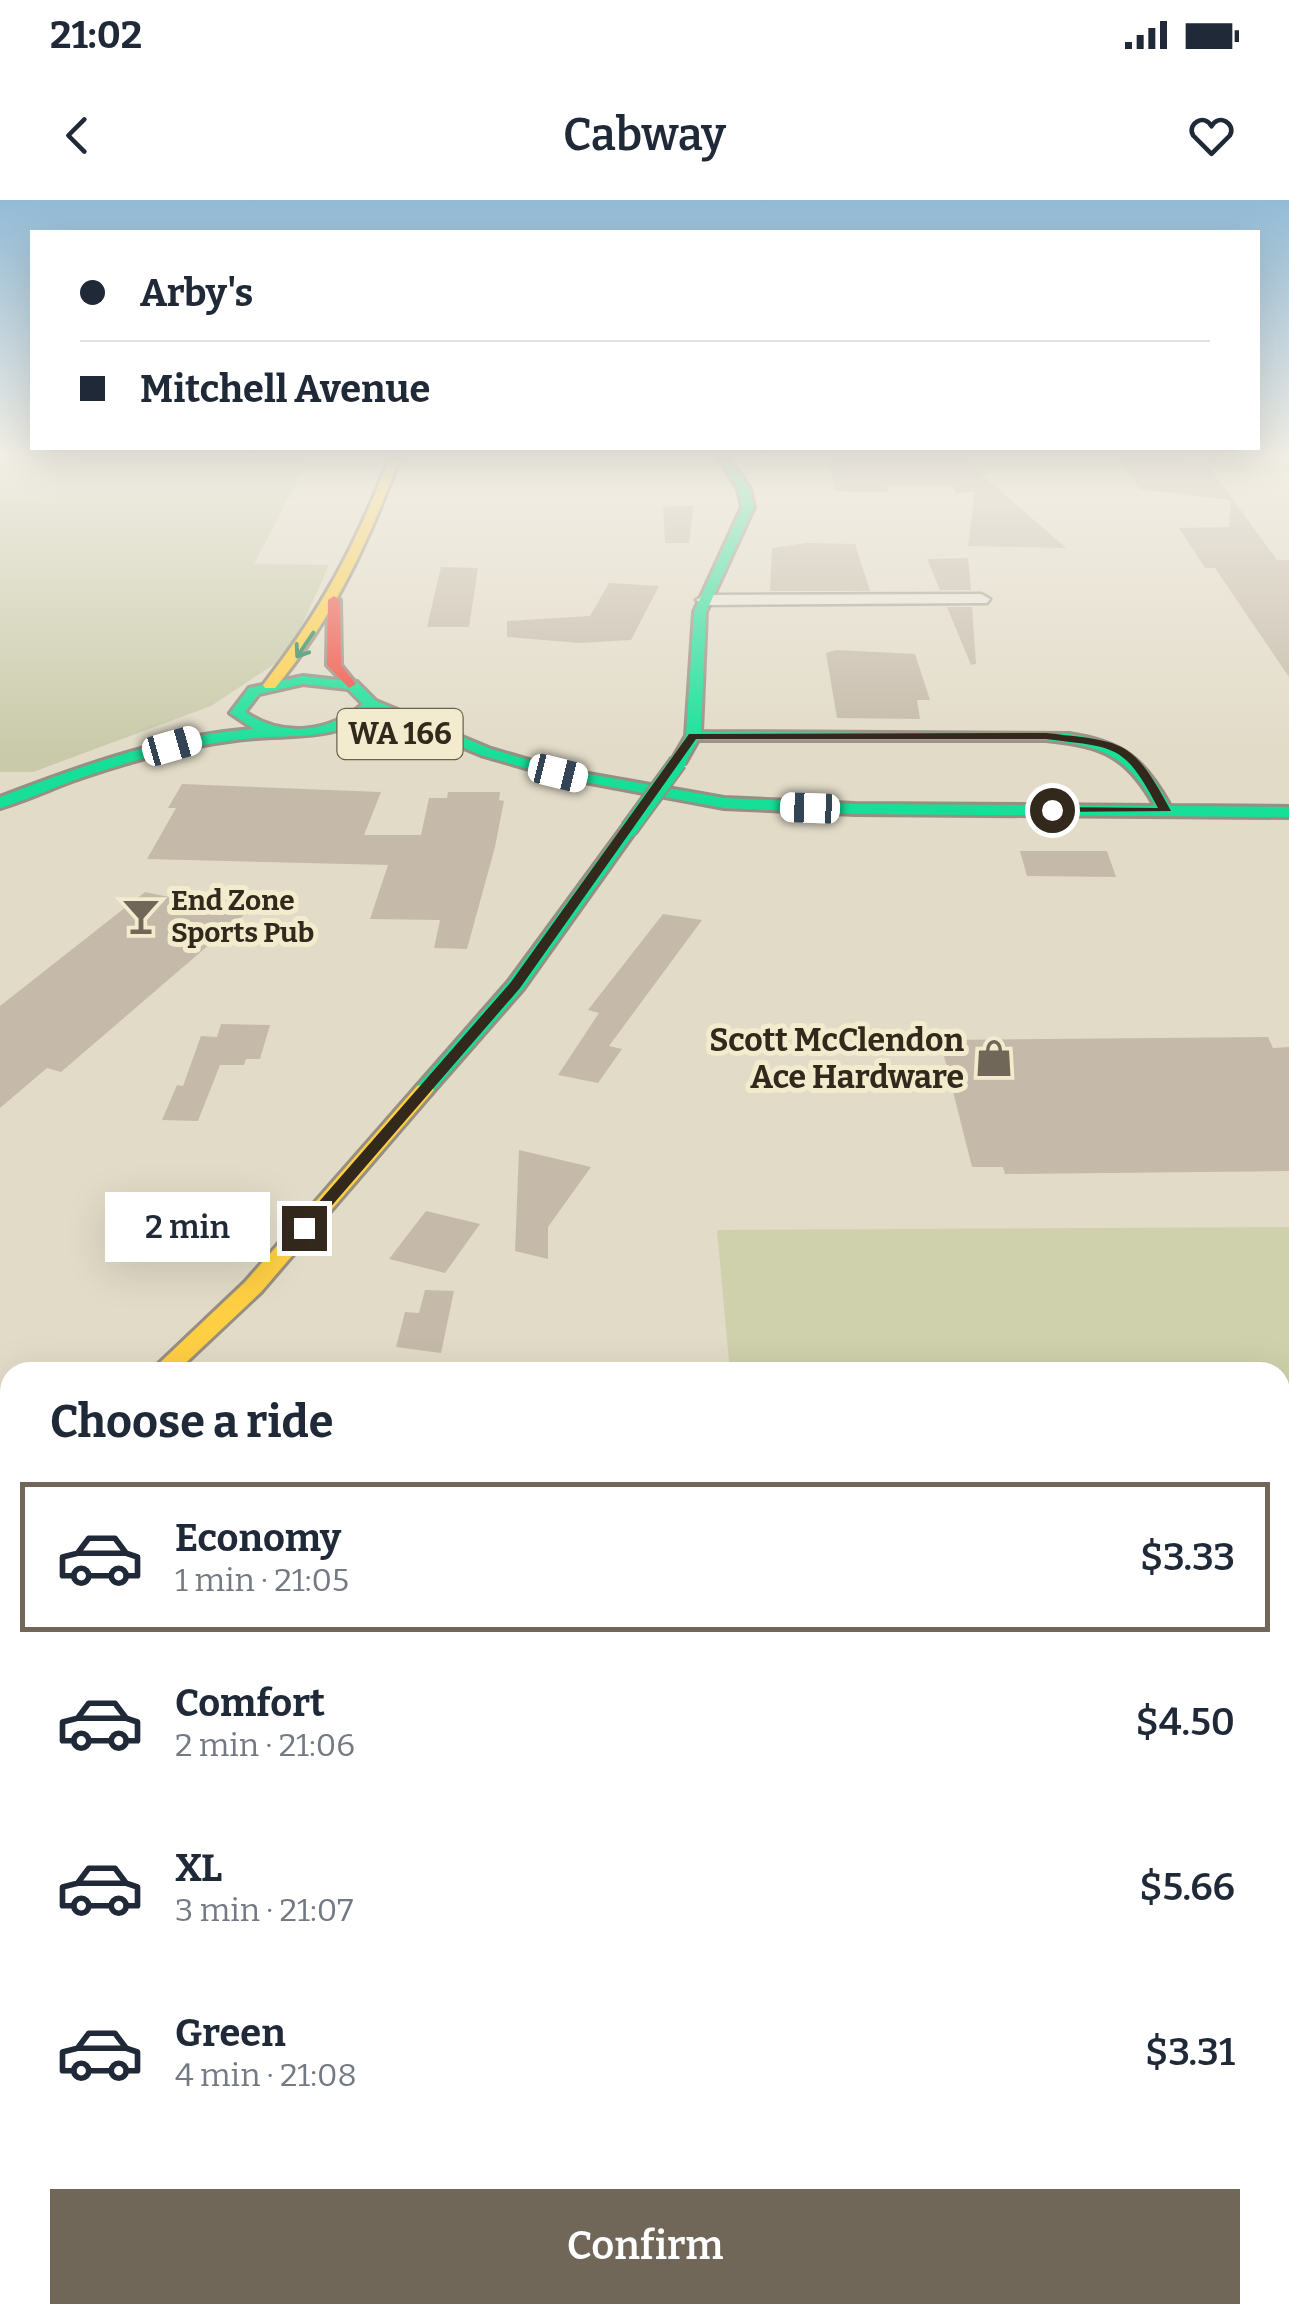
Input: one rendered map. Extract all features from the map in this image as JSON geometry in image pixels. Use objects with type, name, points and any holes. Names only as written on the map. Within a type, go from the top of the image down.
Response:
[{"type":"main road","points":[[0,804],[238,706],[270,686],[291,666],[334,598],[352,556]]},
{"type":"main road","points":[[173,1362],[252,1287],[504,999],[678,762],[693,736],[697,624],[725,556]]},
{"type":"main road","points":[[334,598],[334,665],[350,684]]},
{"type":"main road","points":[[270,686],[319,680],[350,684]]},
{"type":"main road","name":"WA 166","points":[[350,684],[366,693],[371,704],[486,752]]},
{"type":"main road","points":[[311,732],[353,722],[371,704]]},
{"type":"main road","name":"WA 166","points":[[238,706],[241,719],[250,725],[280,732],[369,731],[486,752],[583,779],[739,804],[1289,812]]},
{"type":"main road","points":[[76,774],[213,735],[280,732]]},
{"type":"main road","points":[[693,736],[1046,736],[1090,741],[1115,746],[1138,760],[1165,811]]},
{"type":"street","points":[[705,600],[981,600]]},
{"type":"green space","points":[[0,556],[258,556],[254,564],[329,565],[293,645],[279,661],[211,706],[33,772],[0,772]]},
{"type":"green space","points":[[1289,1227],[1289,1362],[729,1362],[717,1230]]},
{"type":"building","points":[[772,556],[859,556],[870,591],[770,591]]},
{"type":"building","points":[[1197,556],[1274,556],[1277,560],[1289,560],[1289,677],[1215,568],[1205,568]]},
{"type":"building","points":[[968,558],[971,590],[940,590],[927,559]]},
{"type":"building","points":[[441,567],[478,568],[469,627],[427,627]]},
{"type":"building","points":[[609,583],[659,586],[631,640],[579,643],[507,637],[507,621],[590,616]]},
{"type":"building","points":[[947,607],[972,607],[976,664],[971,665]]},
{"type":"building","points":[[836,650],[915,654],[930,700],[917,700],[920,719],[837,718],[826,653]]},
{"type":"building","points":[[182,784],[381,792],[364,835],[421,835],[429,798],[447,798],[448,792],[500,792],[499,800],[504,801],[495,847],[467,949],[434,948],[440,920],[370,919],[388,865],[147,859],[176,808],[168,808]]},
{"type":"building","points":[[1020,851],[1107,851],[1116,877],[1027,876]]},
{"type":"building","points":[[145,892],[246,913],[61,1072],[47,1068],[0,1108],[0,1006]]},
{"type":"building","points":[[663,914],[702,920],[609,1046],[622,1049],[598,1083],[558,1075],[599,1013],[588,1010]]},
{"type":"building","points":[[221,1024],[270,1025],[260,1059],[246,1059],[244,1065],[220,1065],[198,1121],[162,1120],[177,1085],[183,1086],[201,1036],[217,1037]]},
{"type":"building","points":[[1268,1037],[1273,1048],[1289,1047],[1289,1171],[1005,1174],[1003,1167],[972,1167],[940,1040]]},
{"type":"building","points":[[519,1150],[591,1167],[548,1227],[548,1259],[515,1251]]},
{"type":"building","points":[[426,1211],[480,1224],[445,1273],[389,1259]]},
{"type":"building","points":[[425,1290],[454,1291],[441,1353],[396,1347],[405,1312],[419,1313]]},
{"type":"traffic: fast","points":[[680,760],[693,736],[700,612],[726,556]]},
{"type":"traffic: fast","points":[[303,680],[352,685],[371,704],[342,725],[306,734],[268,730],[237,713],[254,691],[303,680]]},
{"type":"traffic: fast","points":[[371,704],[486,752],[558,773],[724,803],[855,809],[1289,812]]},
{"type":"traffic: fast","points":[[0,803],[68,777],[171,746],[279,732]]},
{"type":"traffic: fast","points":[[693,736],[1046,736],[1088,741],[1119,752],[1131,762],[1143,774],[1165,811]]},
{"type":"traffic: fast","points":[[629,829],[678,762]]},
{"type":"traffic: fast","points":[[424,1090],[516,985],[629,829]]},
{"type":"traffic: slow","points":[[270,685],[328,606],[354,556]]},
{"type":"traffic: slow","points":[[173,1362],[253,1287],[424,1090]]},
{"type":"traffic: jam","points":[[334,600],[334,665],[349,684]]},
{"type":"place","name":"End Zone Sports Pub","points":[[141,916]]},
{"type":"place","name":"Scott McClendon Ace Hardware","points":[[994,1058]]},
{"type":"route","points":[[304,1228],[516,985],[693,736],[1046,736],[1103,743],[1138,760],[1165,811],[1052,810]]}]
